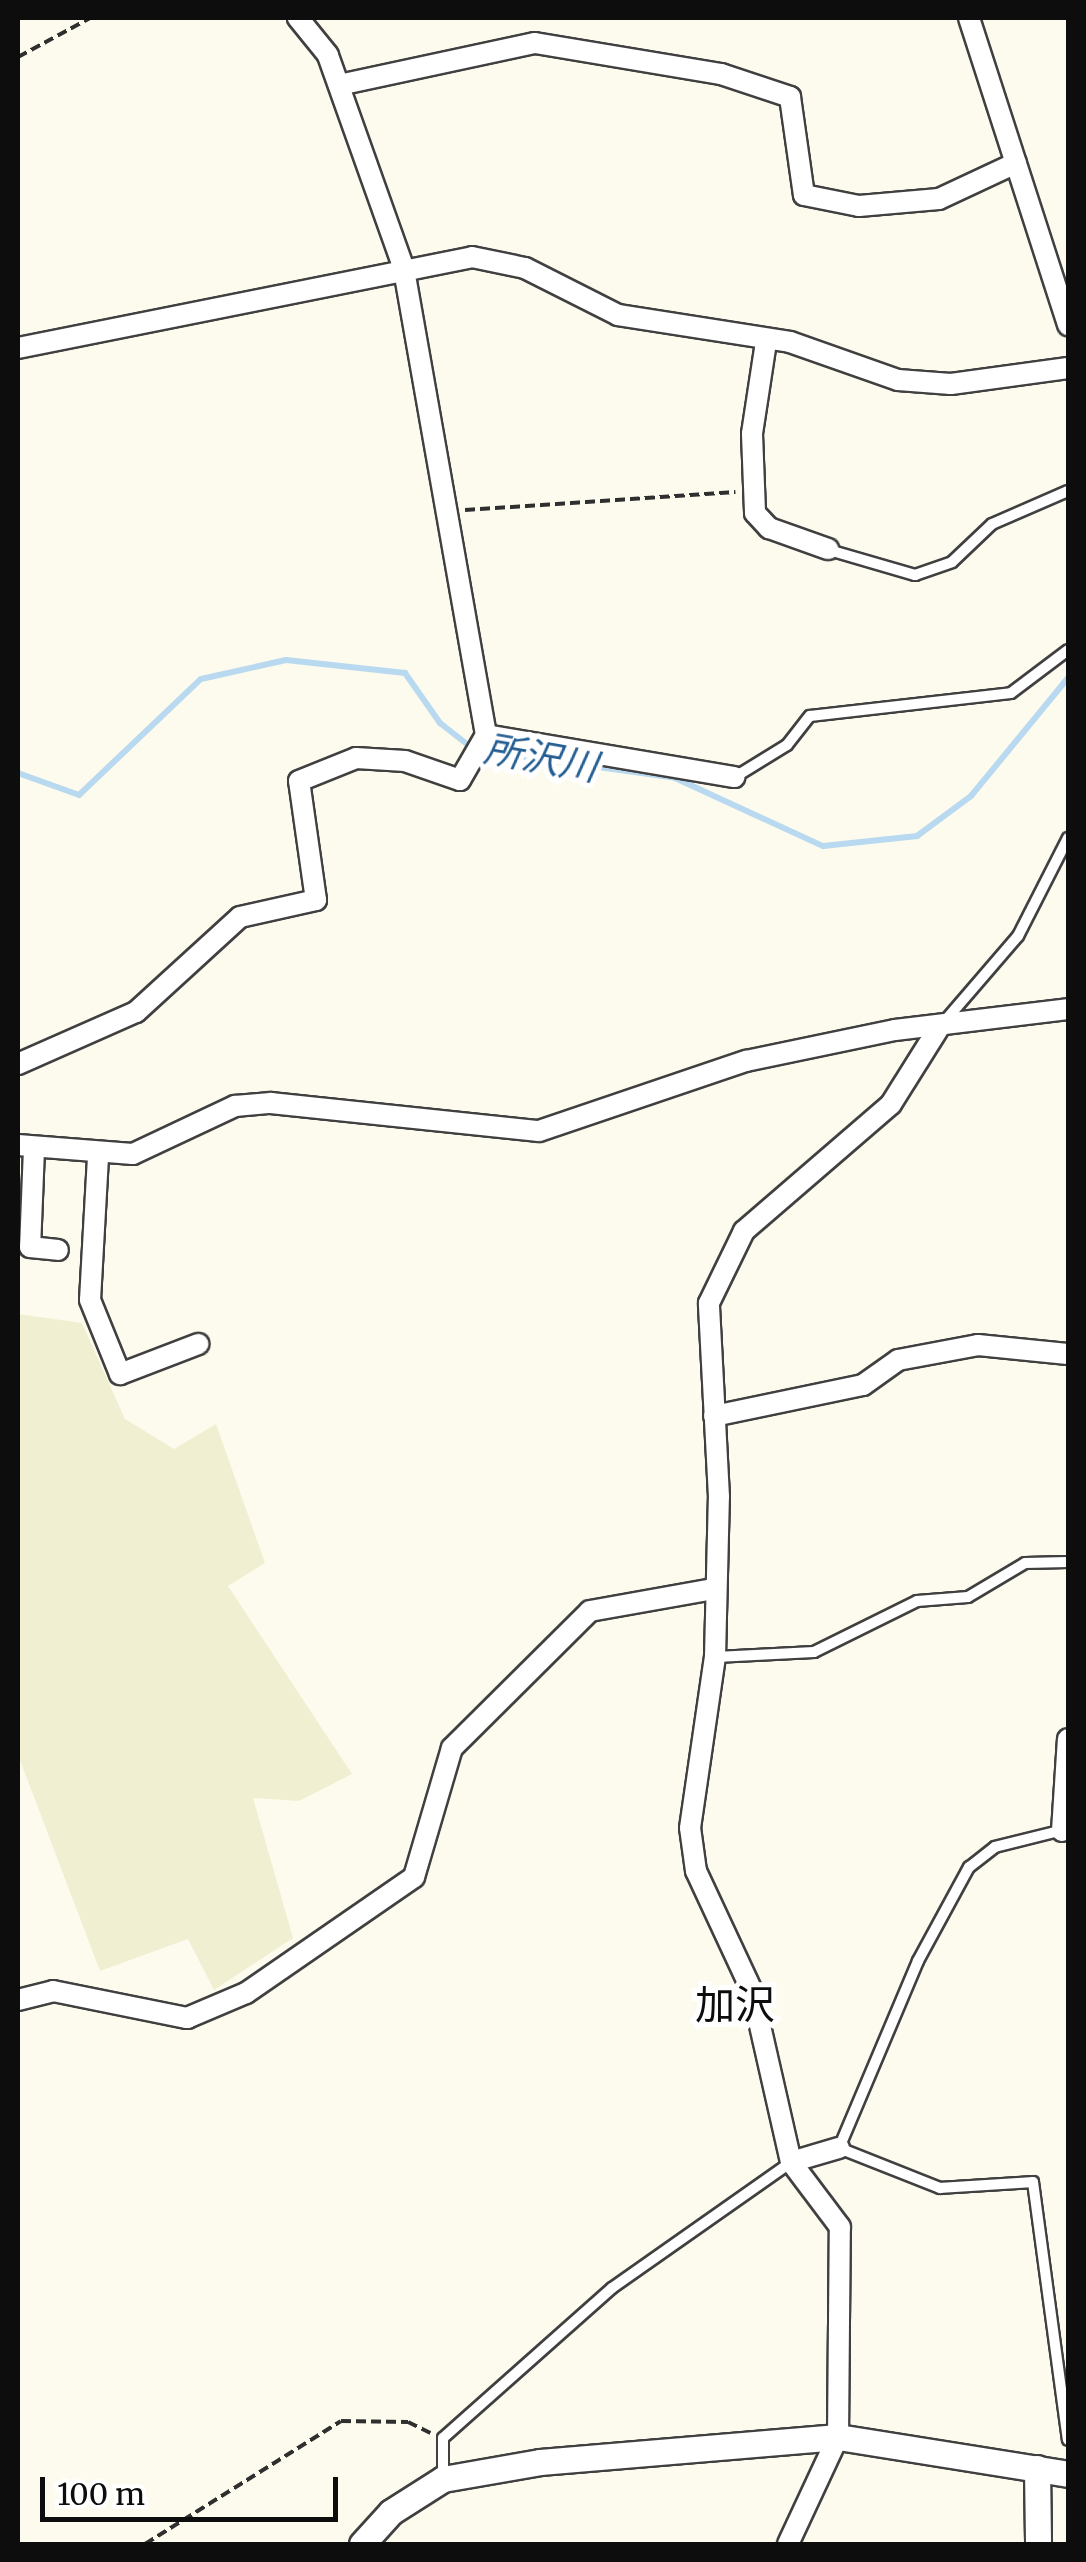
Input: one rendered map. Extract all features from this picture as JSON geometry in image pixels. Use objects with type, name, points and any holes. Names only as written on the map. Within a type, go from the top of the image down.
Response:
[{"type":"street","points":[[18,1064],[136,1012],[240,917],[316,900],[298,781],[356,758],[405,761],[460,780],[486,735],[404,269],[339,85],[314,28],[298,18]]},
{"type":"street","points":[[969,18],[1068,325]]},
{"type":"street","points":[[339,85],[534,43],[721,74],[790,97],[804,195],[859,206],[939,200],[1016,163]]},
{"type":"street","points":[[18,348],[404,269],[500,260],[618,315],[766,342],[898,380],[951,384],[1068,368]]},
{"type":"street","points":[[766,342],[749,491],[769,528],[828,549]]},
{"type":"street","points":[[486,735],[734,778]]},
{"type":"street","points":[[58,1250],[30,1246],[26,1147],[98,1157],[133,1154],[235,1106],[271,1104],[498,1134],[539,1131],[694,1073],[940,1026],[1068,1009]]},
{"type":"street","points":[[788,2544],[838,2437],[840,2227],[791,2162],[752,1990],[696,1871],[690,1828],[715,1657],[714,1416],[709,1303],[722,1266],[744,1232],[891,1104],[940,1026]]},
{"type":"street","points":[[98,1157],[90,1300],[120,1374],[198,1344]]},
{"type":"street","points":[[714,1416],[863,1385],[898,1360],[962,1348],[1068,1354]]},
{"type":"street","points":[[19,1992],[53,1992],[186,2018],[222,2007],[414,1877],[452,1748],[590,1611],[714,1589]]},
{"type":"street","points":[[1065,1829],[1068,1740]]},
{"type":"street","points":[[791,2162],[839,2148]]},
{"type":"street","points":[[362,2544],[391,2512],[443,2479],[838,2437],[1068,2474]]},
{"type":"street","points":[[1037,2468],[1038,2544]]},
{"type":"lane","points":[[828,549],[914,575],[952,562],[992,524],[1068,491]]},
{"type":"lane","points":[[734,778],[787,744],[810,716],[1011,693],[1068,650]]},
{"type":"lane","points":[[940,1026],[1018,936],[1068,838]]},
{"type":"lane","points":[[715,1657],[814,1652],[917,1601],[968,1597],[1025,1563],[1068,1562]]},
{"type":"lane","points":[[1065,1829],[994,1847],[969,1867],[918,1961],[839,2148],[940,2188],[1033,2182],[1068,2440]]},
{"type":"lane","points":[[443,2479],[443,2438],[612,2288],[791,2162]]},
{"type":"path","points":[[18,57],[90,18]]},
{"type":"path","points":[[449,511],[749,491]]},
{"type":"path","points":[[145,2544],[341,2421],[408,2422],[443,2438]]},
{"type":"shaded area","points":[[18,1314],[82,1323],[125,1419],[174,1449],[216,1424],[265,1563],[228,1586],[352,1774],[299,1801],[253,1798],[293,1938],[214,1990],[188,1939],[100,1971],[18,1755]]},
{"type":"waterway","points":[[18,773],[79,795],[201,679],[286,660],[405,673],[440,723],[472,748]]},
{"type":"waterway","name":"所沢川","points":[[484,751],[675,778],[823,846],[917,836],[971,796],[1068,678]]},
{"type":"district","name":"加沢","points":[[735,2005]]}]
